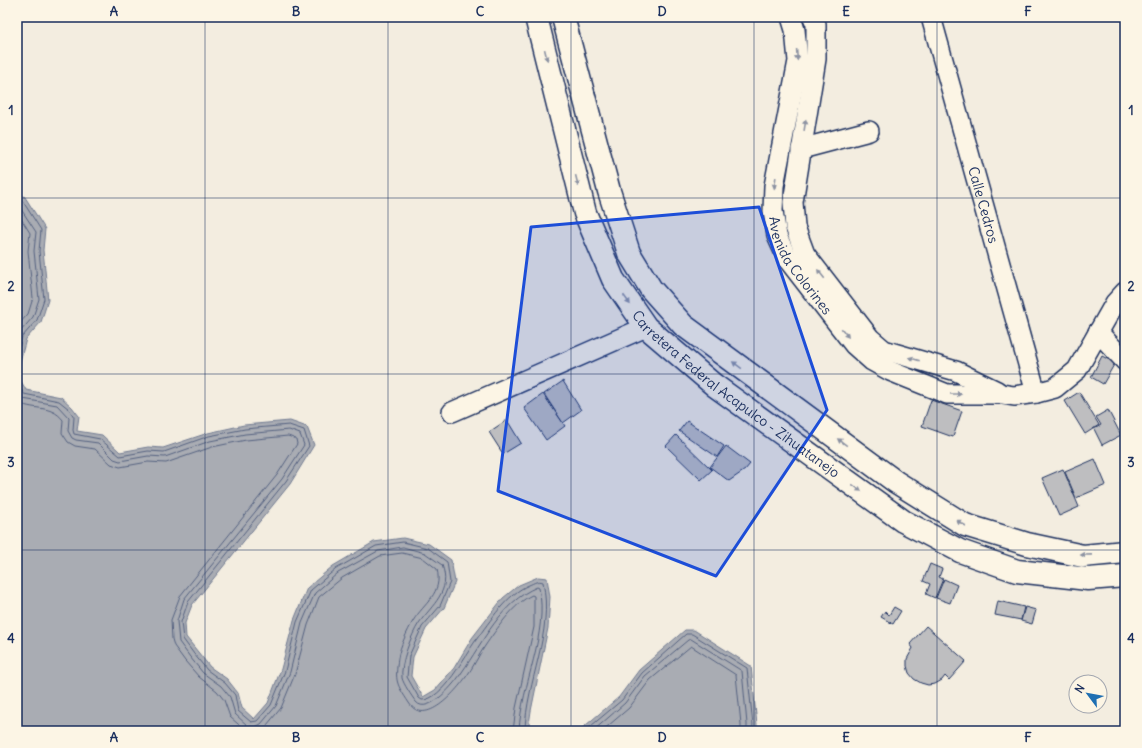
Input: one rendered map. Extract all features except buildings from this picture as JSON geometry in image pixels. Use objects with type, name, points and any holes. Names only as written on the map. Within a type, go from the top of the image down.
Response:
[{"type":"main road","name":"Carretera Federal Acapulco - Zihuatanejo","points":[[536,17],[585,213],[613,279],[646,327],[714,385],[902,521],[960,551],[1017,571],[1088,579],[1125,576]]},
{"type":"main road","name":"Carretera Federal Acapulco - Zihuatanejo","points":[[563,17],[609,191],[629,253],[651,289],[683,325],[896,482],[965,525],[1027,544],[1083,556],[1125,552]]},
{"type":"street","name":"Avenida Colorines","points":[[791,17],[795,30],[798,61],[774,186],[773,211],[777,236],[788,260],[854,345],[872,361],[890,371],[947,394],[1002,394],[1014,396],[1036,393],[1055,388],[1077,370],[1115,303],[1125,292]]},
{"type":"street","name":"Avenida Colorines","points":[[813,17],[816,24],[816,59],[793,202],[795,227],[805,254],[870,338],[884,350],[956,371],[1002,394]]},
{"type":"street","name":"Calle Cedros","points":[[931,17],[1036,393]]},
{"type":"street","points":[[801,149],[869,131]]},
{"type":"street","points":[[452,412],[646,327]]},
{"type":"street","points":[[1098,332],[1125,361]]},
{"type":"highlighted area","points":[[759,207],[827,410],[716,576],[498,491],[531,227]]},
{"type":"water","points":[[17,193],[25,197],[45,229],[43,250],[48,300],[41,322],[26,339],[17,373]]},
{"type":"water","points":[[17,374],[26,390],[61,397],[72,407],[79,416],[77,431],[102,435],[120,452],[148,447],[163,448],[208,433],[244,425],[290,421],[307,427],[314,445],[290,484],[192,605],[185,623],[186,637],[210,667],[227,679],[238,693],[242,708],[254,719],[268,703],[281,669],[294,620],[307,588],[333,566],[374,542],[403,538],[429,544],[451,560],[455,582],[444,608],[426,629],[413,657],[411,676],[423,697],[435,690],[454,668],[472,638],[503,598],[519,585],[538,577],[547,578],[550,597],[548,628],[528,731],[17,731]]},
{"type":"water","points":[[685,630],[694,630],[751,666],[757,725],[756,731],[579,731],[619,697],[639,670]]}]
